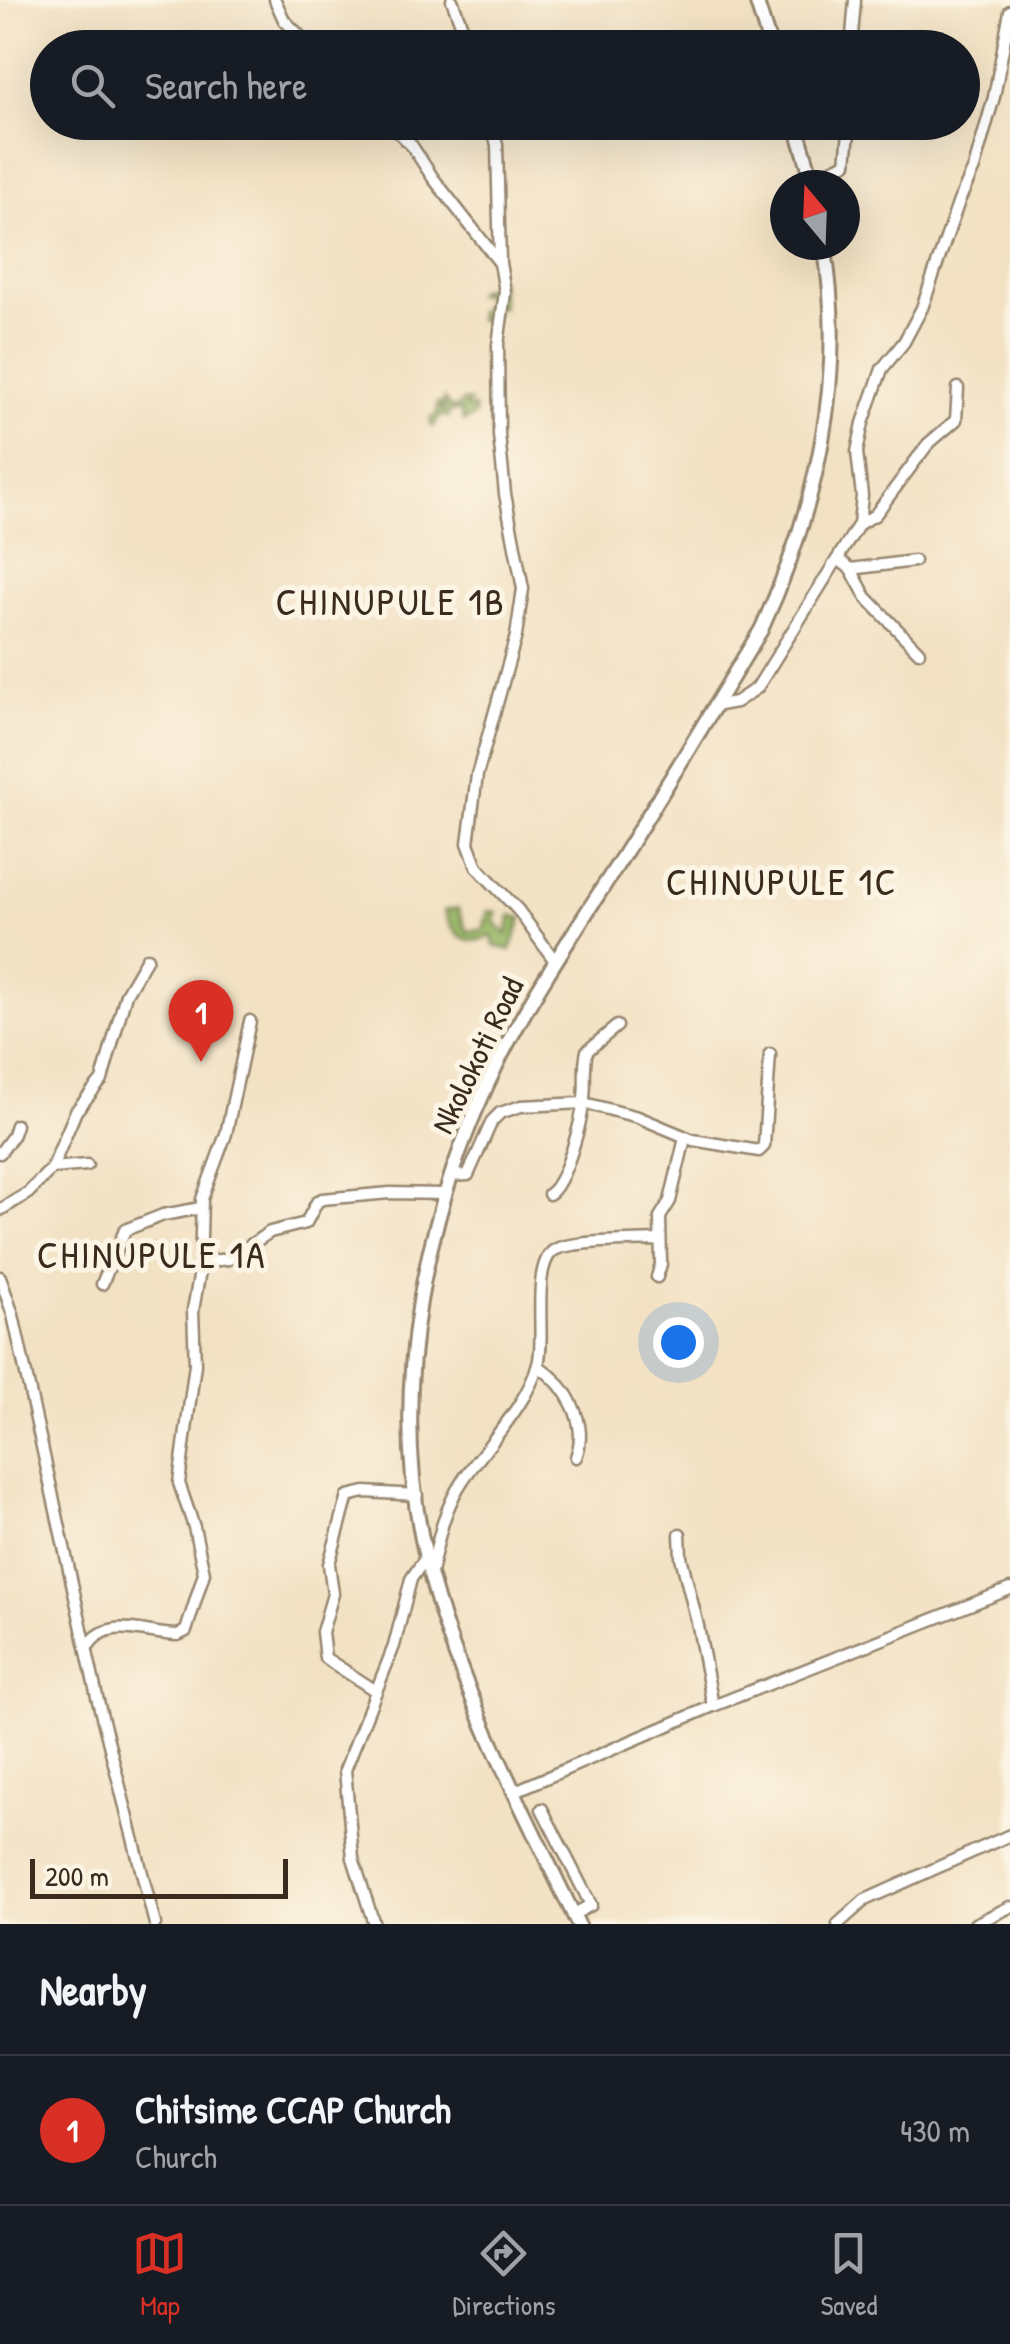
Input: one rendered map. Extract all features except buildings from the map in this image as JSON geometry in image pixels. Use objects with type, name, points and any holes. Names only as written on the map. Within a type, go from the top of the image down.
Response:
[{"type":"main road","points":[[756,0],[765,30]]},
{"type":"main road","points":[[800,140],[809,170]]},
{"type":"main road","name":"Nkolokoti Road","points":[[576,1919],[465,1686],[430,1574],[417,1495],[412,1372],[419,1304],[450,1176],[503,1053],[761,630],[778,592],[812,491],[823,435],[832,362],[825,260]]},
{"type":"street","points":[[275,0],[284,20],[294,30]]},
{"type":"street","points":[[452,0],[463,30]]},
{"type":"street","points":[[853,30],[856,0]]},
{"type":"street","points":[[714,706],[736,702],[757,688],[859,524],[862,496],[857,452],[863,423],[882,369],[904,342],[922,308],[974,168],[1010,11]]},
{"type":"street","points":[[406,140],[500,263]]},
{"type":"street","points":[[496,140],[504,292],[498,345],[499,435],[505,494],[522,572],[522,602],[476,775],[468,843],[477,867],[518,910],[556,961]]},
{"type":"street","points":[[834,170],[846,163],[848,140]]},
{"type":"street","points":[[859,524],[875,515],[928,444],[953,424],[958,414],[958,388]]},
{"type":"street","points":[[838,559],[851,569],[866,597],[920,652]]},
{"type":"street","points":[[851,569],[914,561]]},
{"type":"street","points":[[0,1210],[28,1193],[52,1168],[76,1111],[102,1080],[128,988],[147,958]]},
{"type":"street","points":[[87,1646],[99,1632],[114,1628],[178,1635],[186,1631],[200,1592],[204,1573],[179,1483],[195,1364],[193,1310],[201,1262],[201,1208],[236,1099],[250,1021]]},
{"type":"street","points":[[549,1194],[560,1181],[584,1103],[587,1051],[617,1026]]},
{"type":"street","points":[[450,1176],[470,1173],[485,1132],[500,1113],[521,1106],[584,1103],[638,1117],[685,1138],[760,1151],[770,1054]]},
{"type":"street","points":[[0,1152],[16,1125]]},
{"type":"street","points":[[657,1277],[661,1264],[660,1218],[670,1201],[685,1138]]},
{"type":"street","points":[[52,1168],[87,1165]]},
{"type":"street","points":[[201,1262],[230,1260],[263,1236],[306,1224],[319,1200],[390,1193],[444,1194]]},
{"type":"street","points":[[102,1284],[125,1230],[162,1215],[201,1208]]},
{"type":"street","points":[[430,1574],[442,1522],[456,1492],[498,1435],[538,1366],[542,1288],[546,1263],[554,1250],[596,1243],[660,1240]]},
{"type":"street","points":[[0,1277],[13,1315],[96,1697],[155,1924]]},
{"type":"street","points":[[538,1366],[560,1385],[576,1415],[580,1435],[576,1457]]},
{"type":"street","points":[[376,1692],[325,1658],[322,1632],[333,1594],[329,1564],[348,1496],[365,1492],[417,1495]]},
{"type":"street","points":[[680,1534],[680,1557],[713,1706]]},
{"type":"street","points":[[374,1924],[352,1858],[345,1770],[394,1646],[411,1579],[426,1557]]},
{"type":"street","points":[[514,1792],[713,1706],[1010,1589]]},
{"type":"street","points":[[542,1809],[591,1904],[576,1919]]},
{"type":"street","points":[[838,1924],[865,1900],[1010,1835]]},
{"type":"street","points":[[975,1924],[1010,1907]]},
{"type":"green space","points":[[500,280],[503,307],[497,307],[492,323],[478,319],[478,312],[489,300],[475,293]]},
{"type":"green space","points":[[444,399],[451,408],[460,406],[462,401],[470,402],[465,408],[474,408],[475,415],[463,422],[461,411],[449,411],[448,417],[442,415],[432,427],[430,419],[437,414],[437,403],[441,403],[444,411]]},
{"type":"green space","points":[[458,908],[467,931],[483,930],[488,911],[497,912],[495,923],[507,934],[511,915],[522,918],[511,950],[494,946],[492,936],[475,941],[456,933],[444,911]]},
{"type":"place","name":"Chitsime CCAP Church","points":[[201,1062]]},
{"type":"district","name":"CHINUPULE 1B","points":[[391,601]]},
{"type":"district","name":"CHINUPULE 1C","points":[[782,881]]},
{"type":"district","name":"CHINUPULE 1A","points":[[152,1254]]}]
